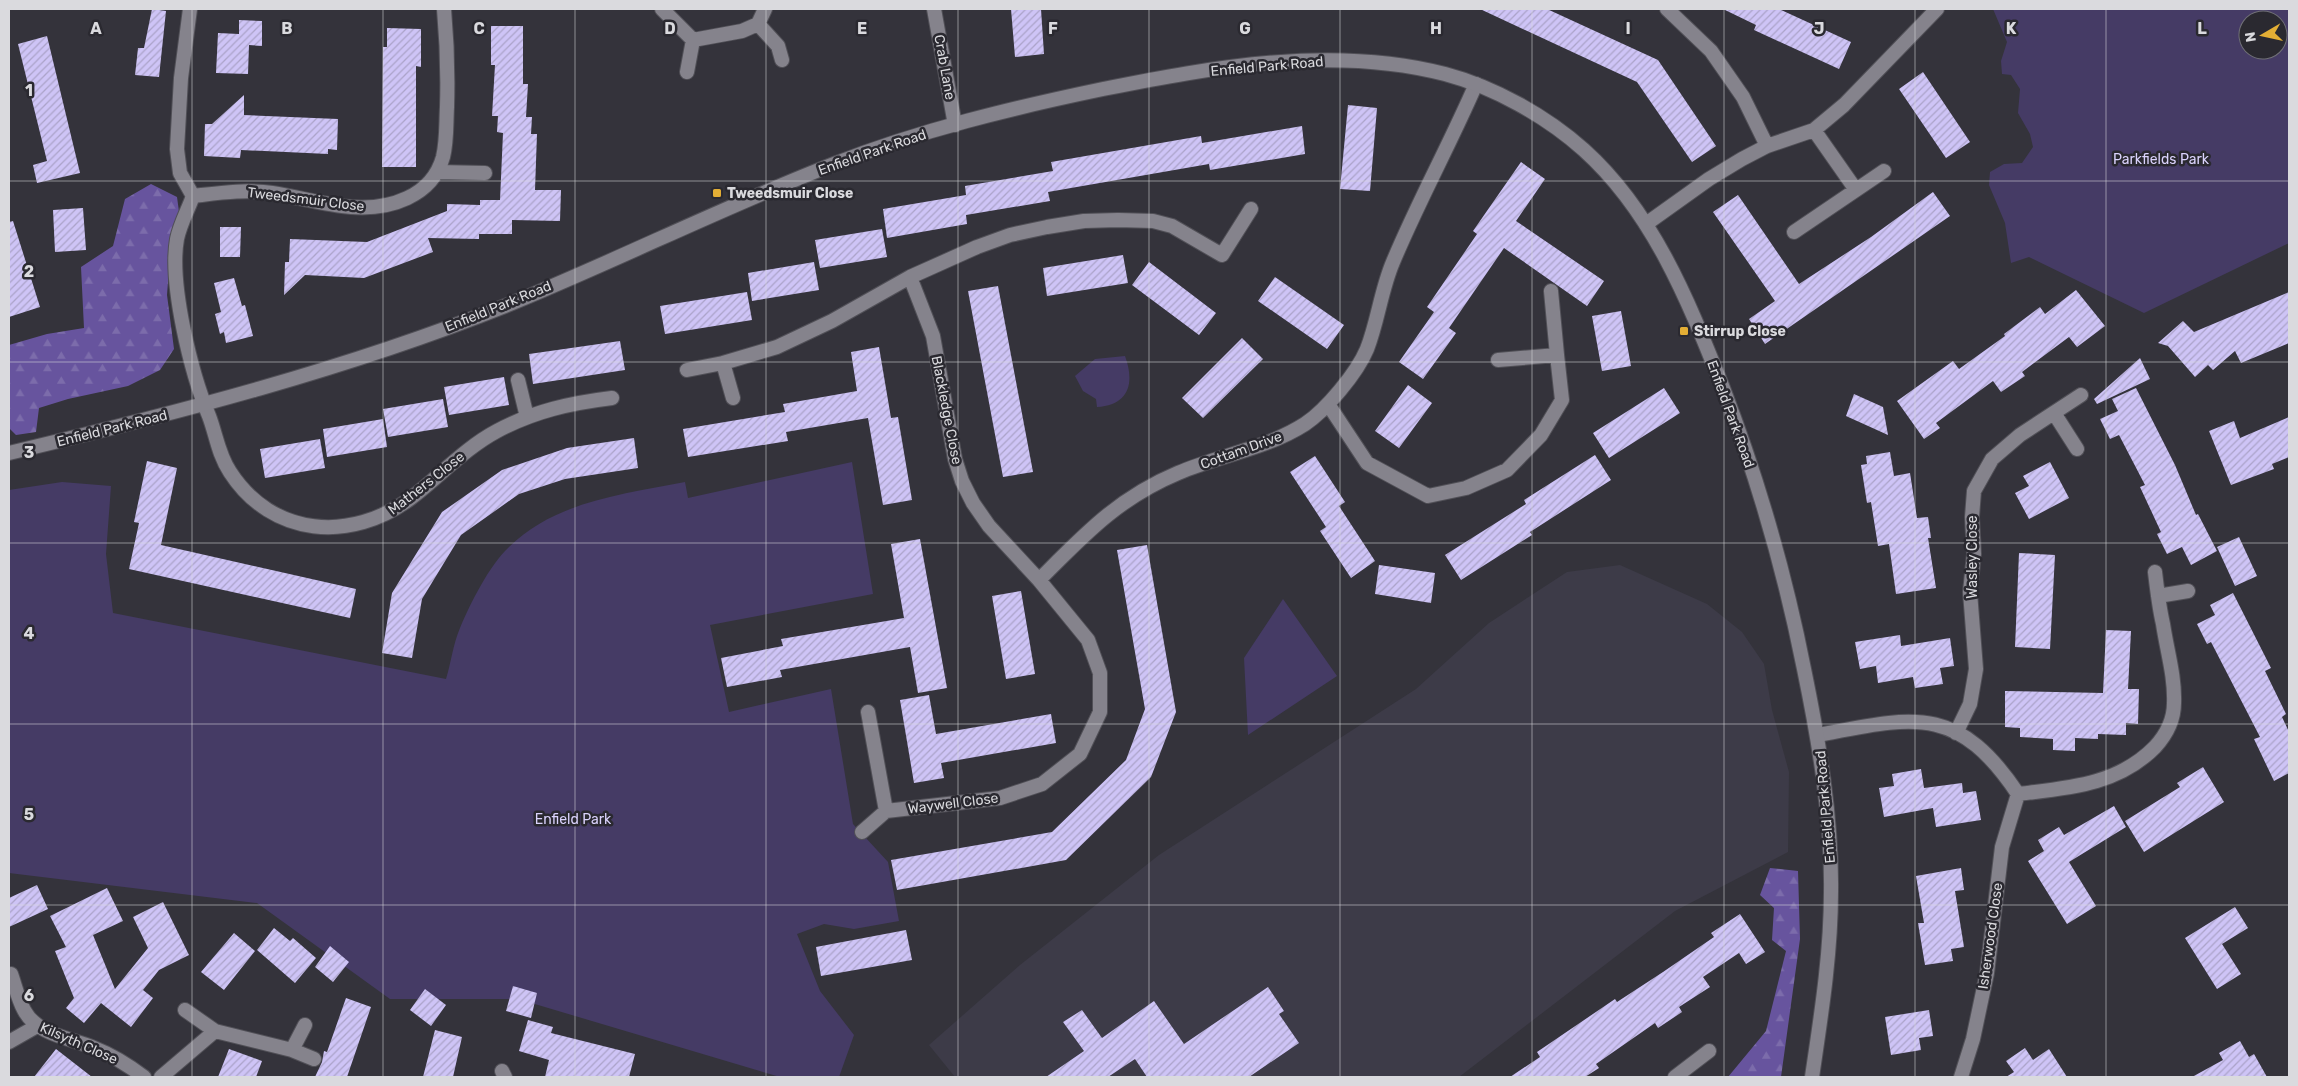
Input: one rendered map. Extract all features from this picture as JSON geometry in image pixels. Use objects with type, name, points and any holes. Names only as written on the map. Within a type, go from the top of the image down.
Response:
[{"type":"street","points":[[190,9],[181,78],[178,149],[180,173],[193,196],[178,237],[175,276],[191,357],[204,404]]},
{"type":"street","name":"Tweedsmuir Close","points":[[193,196],[256,191],[328,204],[372,207],[389,204],[417,193],[428,184],[437,172],[443,156],[447,110],[448,54],[444,9]]},
{"type":"street","points":[[662,9],[693,40]]},
{"type":"street","points":[[693,40],[734,33],[758,24],[765,9]]},
{"type":"street","name":"Crab Lane","points":[[934,9],[955,125]]},
{"type":"street","points":[[1667,9],[1711,51],[1743,97],[1767,146]]},
{"type":"street","points":[[1646,224],[1709,179],[1767,146],[1814,130],[1844,105],[1937,9]]},
{"type":"street","points":[[758,24],[774,41],[782,60]]},
{"type":"street","points":[[687,72],[693,40]]},
{"type":"street","name":"Enfield Park Road","points":[[9,453],[204,404],[321,371],[496,309],[798,178],[889,144],[1017,108],[1122,85],[1206,70],[1257,64],[1323,61],[1378,62],[1446,74],[1476,84],[1520,105],[1555,127],[1583,149],[1628,199],[1663,252],[1697,323],[1742,439],[1788,590],[1818,735],[1825,786],[1831,893],[1827,963],[1812,1077]]},
{"type":"street","name":"Cottam Drive","points":[[1039,580],[1094,525],[1124,501],[1178,473],[1278,438],[1306,423],[1328,404],[1366,350],[1392,264],[1453,138],[1476,84]]},
{"type":"street","points":[[1814,130],[1856,190]]},
{"type":"street","points":[[1794,232],[1884,171]]},
{"type":"street","points":[[437,172],[485,173]]},
{"type":"street","points":[[687,370],[724,363],[785,343],[832,320],[910,277],[977,247],[1010,235],[1084,221],[1153,221],[1172,226],[1222,255],[1251,209]]},
{"type":"street","name":"Blackledge Close","points":[[910,277],[933,336],[955,460],[962,481],[973,503],[989,526],[1039,580]]},
{"type":"street","points":[[1328,404],[1367,463],[1428,496],[1466,488],[1507,470],[1540,435],[1562,400],[1551,291]]},
{"type":"street","points":[[1498,360],[1557,355]]},
{"type":"street","points":[[724,363],[733,398]]},
{"type":"street","points":[[518,380],[527,417]]},
{"type":"street","name":"Wasley Close","points":[[1956,733],[1970,704],[1976,669],[1970,592],[1974,554],[1972,517],[1974,491],[1984,469],[1992,459],[2020,436],[2081,395]]},
{"type":"street","name":"Mathers Close","points":[[204,404],[212,423],[219,451],[240,487],[256,502],[274,514],[294,523],[315,527],[358,525],[384,516],[410,499],[467,451],[496,432],[527,417],[568,403],[612,398]]},
{"type":"street","points":[[2054,414],[2077,450]]},
{"type":"street","points":[[1818,735],[1906,720],[1939,725],[1956,733],[1989,756],[2018,794],[2074,788],[2113,776],[2146,757],[2160,742],[2171,724],[2174,705],[2174,681],[2155,572]]},
{"type":"street","name":"Waywell Close","points":[[886,811],[1000,798],[1042,784],[1080,754],[1100,712],[1100,673],[1088,640],[1039,580]]},
{"type":"street","points":[[2158,596],[2188,591]]},
{"type":"street","points":[[862,832],[886,811],[868,712]]},
{"type":"street","name":"Isherwood Close","points":[[1961,1077],[1973,1039],[1987,973],[2002,847],[2018,794]]},
{"type":"street","name":"Kilsyth Close","points":[[12,974],[24,1011],[37,1026],[124,1062],[144,1077]]},
{"type":"street","points":[[184,1010],[215,1032],[292,1050],[314,1059]]},
{"type":"street","points":[[292,1050],[305,1025]]},
{"type":"street","points":[[9,1042],[37,1026]]},
{"type":"street","points":[[161,1077],[215,1032]]},
{"type":"street","points":[[1675,1077],[1709,1050]]},
{"type":"shaded area","points":[[1620,565],[1707,604],[1742,632],[1764,664],[1772,710],[1789,772],[1788,852],[1675,911],[1459,1077],[955,1077],[929,1045],[1020,965],[1159,855],[1416,689],[1489,623],[1567,572]]},
{"type":"green space","name":"Parkfields Park","points":[[1993,9],[2289,9],[2289,243],[2144,313],[2029,257],[2011,263],[2005,223],[1989,185],[1990,172],[2004,164],[2022,163],[2033,147],[2030,134],[2018,113],[2020,89],[2011,75],[2002,74],[2001,61],[2007,42]]},
{"type":"green space","points":[[151,184],[177,197],[180,219],[170,255],[167,295],[174,349],[160,370],[128,386],[68,399],[39,408],[36,432],[16,435],[9,428],[9,345],[47,334],[84,328],[81,267],[113,246],[125,199]]},
{"type":"green space","points":[[1125,356],[1129,375],[1127,391],[1116,402],[1097,407],[1096,399],[1083,391],[1075,376],[1095,359]]},
{"type":"green space","name":"Enfield Park","points":[[852,462],[873,594],[710,625],[729,712],[831,689],[853,824],[888,862],[899,921],[854,929],[824,924],[797,934],[820,991],[854,1035],[839,1077],[780,1077],[518,999],[390,999],[257,903],[9,873],[9,490],[62,482],[111,486],[106,554],[113,613],[446,679],[460,628],[475,596],[494,564],[509,547],[528,531],[548,519],[569,509],[592,502],[685,482],[688,498]]},
{"type":"green space","points":[[1283,599],[1337,676],[1248,735],[1244,658]]},
{"type":"green space","points":[[1770,868],[1798,871],[1800,939],[1781,1077],[1728,1077],[1766,1031],[1786,951],[1772,940],[1774,908],[1760,895]]},
{"type":"building","points":[[152,9],[166,11],[159,77],[135,75],[138,48],[144,48]]},
{"type":"building","points":[[1011,9],[1041,9],[1044,54],[1015,57]]},
{"type":"building","points":[[1480,9],[1547,9],[1658,60],[1716,146],[1692,162],[1637,82]]},
{"type":"building","points":[[1723,9],[1779,9],[1851,42],[1839,69],[1754,30],[1756,25]]},
{"type":"building","points":[[239,20],[262,21],[262,46],[249,45],[248,74],[216,73],[218,33],[239,34]]},
{"type":"building","points":[[491,26],[523,26],[523,84],[528,84],[526,117],[532,117],[531,134],[537,134],[535,190],[561,190],[560,221],[512,220],[512,234],[479,234],[479,239],[428,238],[433,252],[364,278],[305,275],[284,295],[285,262],[289,262],[290,239],[367,242],[447,211],[447,204],[480,205],[480,200],[500,200],[503,133],[497,132],[498,116],[492,116],[495,65],[491,65]]},
{"type":"building","points":[[387,28],[421,29],[421,67],[416,66],[416,167],[382,167],[383,47],[387,47]]},
{"type":"building","points":[[47,36],[80,173],[37,183],[33,165],[47,161],[18,44]]},
{"type":"building","points":[[1923,72],[1970,142],[1946,158],[1899,89]]},
{"type":"building","points":[[244,95],[244,115],[338,119],[337,150],[328,149],[328,154],[241,150],[240,158],[204,156],[205,124],[212,124]]},
{"type":"building","points":[[1348,105],[1377,108],[1370,191],[1340,189]]},
{"type":"building","points":[[1302,126],[1305,154],[1210,170],[1209,164],[1048,192],[1050,201],[966,215],[967,224],[887,238],[883,209],[966,195],[965,186],[1053,171],[1051,162],[1201,136],[1202,143]]},
{"type":"building","points":[[1521,162],[1545,179],[1516,221],[1604,281],[1587,306],[1504,248],[1449,328],[1456,333],[1423,379],[1399,362],[1434,312],[1427,307],[1477,234],[1473,231]]},
{"type":"building","points":[[1933,192],[1950,216],[1765,344],[1749,319],[1775,301],[1713,212],[1738,195],[1799,284],[1871,237]]},
{"type":"building","points":[[83,208],[86,250],[55,252],[53,210]]},
{"type":"building","points":[[13,221],[40,307],[9,317],[9,222]]},
{"type":"building","points":[[220,227],[241,227],[240,257],[220,257]]},
{"type":"building","points":[[882,229],[887,257],[820,268],[815,240]]},
{"type":"building","points":[[1123,255],[1128,283],[1047,296],[1043,268]]},
{"type":"building","points":[[814,262],[819,290],[752,301],[748,273]]},
{"type":"building","points":[[1149,262],[1216,313],[1199,335],[1132,285]]},
{"type":"building","points":[[1275,277],[1344,325],[1327,349],[1258,301]]},
{"type":"building","points":[[234,278],[242,306],[245,305],[253,336],[226,343],[224,332],[220,334],[215,314],[221,312],[214,283]]},
{"type":"building","points":[[998,286],[1033,472],[1003,477],[968,291]]},
{"type":"building","points":[[2076,290],[2105,326],[2077,347],[2069,337],[2022,372],[2025,376],[2001,392],[1993,381],[1936,423],[1940,428],[1924,439],[1897,401],[1953,361],[1959,369],[2005,336],[2004,334],[2040,307],[2045,314]]},
{"type":"building","points":[[747,292],[752,320],[665,334],[660,306]]},
{"type":"building","points":[[2289,292],[2289,343],[2241,363],[2235,351],[2213,370],[2208,365],[2195,377],[2168,346],[2158,343],[2183,321],[2194,332]]},
{"type":"building","points":[[1621,311],[1631,366],[1602,371],[1592,316]]},
{"type":"building","points":[[1242,338],[1263,359],[1203,418],[1182,398]]},
{"type":"building","points":[[620,341],[625,370],[533,384],[529,354]]},
{"type":"building","points":[[879,347],[891,418],[898,417],[912,500],[883,505],[868,418],[786,432],[788,441],[688,457],[683,429],[785,412],[783,404],[857,391],[851,352]]},
{"type":"building","points":[[2140,358],[2150,379],[2097,404],[2094,399]]},
{"type":"building","points":[[504,377],[509,405],[449,415],[444,387]]},
{"type":"building","points":[[1408,385],[1432,403],[1399,448],[1375,431]]},
{"type":"building","points":[[1664,388],[1680,413],[1609,458],[1593,433]]},
{"type":"building","points":[[2136,388],[2175,465],[2196,515],[2198,514],[2217,551],[2191,565],[2182,547],[2167,554],[2157,534],[2161,532],[2140,487],[2145,485],[2119,435],[2110,439],[2100,419],[2118,411],[2112,399]]},
{"type":"building","points":[[1854,394],[1883,407],[1888,435],[1846,416]]},
{"type":"building","points":[[443,399],[448,427],[388,437],[383,409]]},
{"type":"building","points":[[2289,417],[2289,457],[2272,464],[2274,469],[2231,485],[2209,431],[2234,421],[2240,438]]},
{"type":"building","points":[[383,419],[387,447],[327,457],[323,429]]},
{"type":"building","points":[[634,438],[638,468],[565,479],[519,494],[461,535],[422,599],[412,658],[382,653],[392,593],[442,512],[502,470],[567,448]]},
{"type":"building","points":[[320,439],[325,468],[265,478],[260,449]]},
{"type":"building","points":[[1890,452],[1894,476],[1910,473],[1917,518],[1928,517],[1931,538],[1928,538],[1936,588],[1896,594],[1889,544],[1878,546],[1871,502],[1867,503],[1861,465],[1867,464],[1866,456]]},
{"type":"building","points":[[1595,455],[1611,480],[1530,532],[1532,535],[1461,580],[1445,555],[1526,504],[1524,500]]},
{"type":"building","points":[[1315,456],[1345,502],[1339,506],[1375,561],[1351,578],[1320,531],[1326,527],[1290,472]]},
{"type":"building","points":[[147,461],[177,468],[161,545],[356,589],[350,618],[129,569],[139,523],[134,522]]},
{"type":"building","points":[[2050,462],[2069,498],[2029,519],[2015,493],[2029,486],[2023,476]]},
{"type":"building","points":[[2239,537],[2257,576],[2235,586],[2217,547]]},
{"type":"building","points":[[920,539],[947,688],[918,693],[910,647],[780,670],[782,677],[727,687],[721,658],[783,646],[781,639],[904,618],[891,544]]},
{"type":"building","points":[[1147,545],[1176,712],[1151,777],[1066,860],[897,890],[891,860],[1052,832],[1126,760],[1145,709],[1117,550]]},
{"type":"building","points":[[2019,553],[2055,555],[2050,649],[2015,647]]},
{"type":"building","points":[[1379,565],[1435,573],[1431,603],[1375,594]]},
{"type":"building","points":[[1021,591],[1035,674],[1006,679],[992,596]]},
{"type":"building","points":[[2233,593],[2271,668],[2265,671],[2286,714],[2282,717],[2289,732],[2289,773],[2274,781],[2254,739],[2260,737],[2211,642],[2207,644],[2197,624],[2215,615],[2210,605]]},
{"type":"building","points":[[2106,630],[2131,631],[2128,689],[2139,689],[2138,724],[2126,723],[2126,735],[2098,734],[2098,739],[2075,738],[2075,751],[2053,750],[2053,739],[2020,737],[2020,728],[2005,727],[2005,691],[2103,693]]},
{"type":"building","points":[[1900,635],[1901,646],[1950,638],[1954,666],[1940,668],[1943,684],[1915,688],[1913,677],[1878,683],[1876,666],[1860,669],[1855,642]]},
{"type":"building","points":[[929,695],[936,734],[1051,714],[1056,743],[941,763],[944,778],[914,783],[900,700]]},
{"type":"building","points":[[2203,767],[2224,802],[2144,852],[2125,821],[2180,787],[2177,783]]},
{"type":"building","points":[[1921,769],[1924,788],[1962,783],[1963,793],[1976,791],[1981,820],[1936,827],[1933,808],[1884,817],[1879,788],[1894,786],[1892,774]]},
{"type":"building","points":[[2114,806],[2126,827],[2069,862],[2096,906],[2067,924],[2028,861],[2044,851],[2038,840],[2059,827],[2064,835]]},
{"type":"building","points":[[1961,868],[1964,890],[1955,891],[1964,947],[1951,949],[1953,961],[1925,965],[1918,923],[1924,923],[1916,876]]},
{"type":"building","points":[[37,885],[48,909],[9,927],[9,898]]},
{"type":"building","points":[[107,888],[123,921],[93,935],[115,989],[148,948],[133,917],[163,902],[189,955],[159,970],[143,990],[153,998],[131,1027],[101,1003],[84,1023],[66,1008],[74,998],[55,951],[66,947],[50,916]]},
{"type":"building","points":[[2235,907],[2248,928],[2222,944],[2241,974],[2217,989],[2185,938]]},
{"type":"building","points":[[1740,914],[1765,952],[1746,964],[1739,953],[1703,977],[1710,987],[1679,1007],[1682,1012],[1658,1028],[1655,1023],[1596,1064],[1599,1068],[1585,1077],[1510,1077],[1540,1057],[1537,1052],[1615,999],[1617,1002],[1663,972],[1714,937],[1711,933]]},
{"type":"building","points":[[274,928],[290,941],[293,938],[316,958],[295,983],[257,950]]},
{"type":"building","points":[[906,930],[912,960],[821,976],[816,947]]},
{"type":"building","points":[[234,933],[255,951],[224,990],[201,972]]},
{"type":"building","points":[[330,946],[349,962],[333,982],[315,967]]},
{"type":"building","points":[[513,986],[537,993],[531,1018],[506,1011]]},
{"type":"building","points":[[1268,987],[1284,1011],[1279,1014],[1299,1043],[1249,1077],[1147,1077],[1135,1059],[1108,1077],[1046,1077],[1084,1051],[1063,1022],[1082,1010],[1102,1038],[1154,1001],[1184,1044]]},
{"type":"building","points":[[425,989],[446,1005],[431,1026],[410,1010]]},
{"type":"building","points":[[346,998],[371,1007],[347,1077],[315,1077],[322,1062],[324,1051],[327,1052]]},
{"type":"building","points":[[1929,1010],[1933,1036],[1919,1038],[1921,1050],[1891,1055],[1885,1017]]},
{"type":"building","points":[[528,1020],[553,1027],[551,1033],[635,1054],[629,1077],[545,1077],[549,1060],[519,1051]]},
{"type":"building","points":[[435,1030],[462,1037],[453,1077],[423,1077]]},
{"type":"building","points":[[2240,1041],[2249,1057],[2254,1054],[2267,1077],[2192,1077],[2223,1060],[2219,1053]]},
{"type":"building","points":[[2025,1048],[2033,1060],[2049,1049],[2067,1077],[2006,1077],[2014,1072],[2006,1061]]},
{"type":"building","points":[[56,1049],[92,1077],[34,1077]]},
{"type":"building","points":[[229,1049],[262,1061],[256,1077],[218,1077]]},
{"type":"place","name":"Tweedsmuir Close","points":[[717,193]]},
{"type":"place","name":"Stirrup Close","points":[[1684,331]]}]
